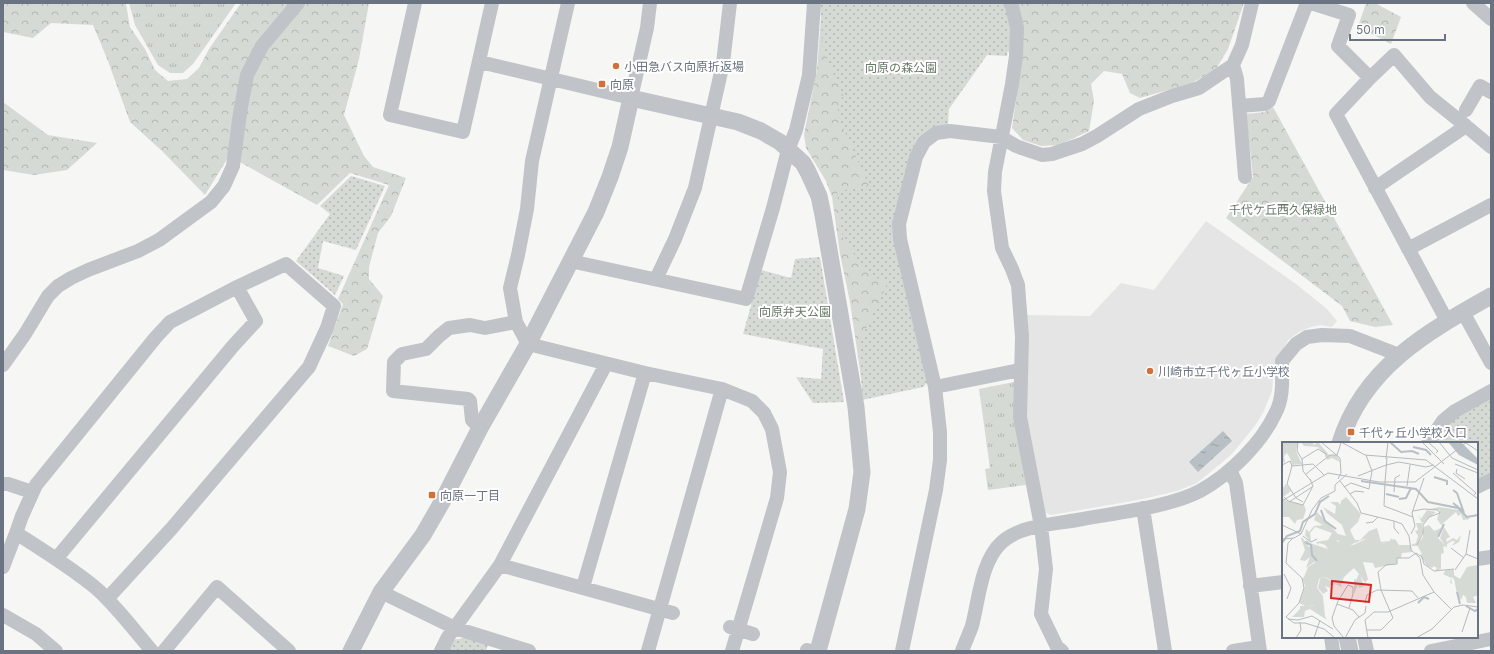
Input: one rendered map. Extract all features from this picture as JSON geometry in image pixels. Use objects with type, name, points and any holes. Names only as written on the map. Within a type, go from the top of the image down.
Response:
[{"type":"street","points":[[3,365],[25,334],[48,296],[58,286],[88,270],[138,251],[159,240],[211,202],[224,186],[233,166],[247,74],[262,46],[298,3]]},
{"type":"street","points":[[415,3],[390,115],[463,132],[480,62],[492,3]]},
{"type":"street","points":[[568,3],[532,161],[528,209],[510,288],[516,322],[528,344],[606,364],[722,389],[752,401],[764,413],[772,429],[780,472],[777,498],[734,628],[732,651]]},
{"type":"street","points":[[350,651],[381,592],[423,535],[442,502],[480,428],[528,344],[596,212],[620,147],[647,28],[650,3]]},
{"type":"street","points":[[656,279],[675,239],[695,188],[723,63],[730,3]]},
{"type":"street","points":[[570,261],[746,299],[773,208],[788,150],[796,130],[809,75],[814,3]]},
{"type":"street","points":[[1010,3],[1017,28],[1016,56],[1001,137],[994,181],[994,191],[1002,248],[1018,285],[1022,337],[1020,417],[1041,526],[1046,569],[1040,614],[1057,647],[1062,651]]},
{"type":"street","points":[[902,651],[936,490],[940,460],[940,432],[935,387],[900,239],[899,224],[916,157],[924,142],[936,133],[950,131],[1001,137],[1016,146],[1042,155],[1052,154],[1087,141],[1139,109],[1172,96],[1199,88],[1233,65],[1242,45],[1252,3]]},
{"type":"street","points":[[1239,106],[1265,104],[1269,101],[1307,3]]},
{"type":"street","points":[[1311,3],[1349,15],[1338,46],[1370,78]]},
{"type":"street","points":[[1473,3],[1491,19]]},
{"type":"street","points":[[1447,320],[1336,114],[1394,55],[1430,97],[1491,147]]},
{"type":"street","points":[[480,62],[738,122],[761,131],[780,142],[803,163],[819,196],[823,215],[856,407],[862,472],[857,509],[812,651]]},
{"type":"street","points":[[1233,65],[1237,79],[1245,177]]},
{"type":"street","points":[[1466,110],[1480,86],[1491,92]]},
{"type":"street","points":[[1375,188],[1466,126]]},
{"type":"street","points":[[1408,249],[1491,205]]},
{"type":"street","points":[[3,567],[36,484],[156,337],[170,322],[237,286],[286,264],[334,306],[327,328],[309,367],[172,528],[107,599]]},
{"type":"street","points":[[56,559],[233,346],[256,321],[237,286]]},
{"type":"street","points":[[1340,442],[1350,420],[1367,391],[1384,369],[1399,355],[1447,320],[1491,296]]},
{"type":"street","points":[[1463,312],[1491,363]]},
{"type":"street","points":[[480,428],[472,420],[470,400],[468,399],[393,391],[394,362],[402,354],[426,349],[439,336],[450,328],[470,325],[485,328],[516,322]]},
{"type":"street","points":[[962,651],[971,627],[985,570],[992,553],[1002,541],[1014,534],[1041,526],[1142,508],[1172,501],[1199,491],[1222,476],[1251,450],[1276,414],[1282,387],[1282,361],[1296,344],[1307,337],[1322,335],[1350,336],[1399,355]]},
{"type":"street","points":[[441,651],[455,628],[500,565],[606,364]]},
{"type":"street","points":[[935,387],[1020,370]]},
{"type":"street","points":[[583,587],[645,373]]},
{"type":"street","points":[[648,651],[666,611],[722,389]]},
{"type":"street","points":[[1429,442],[1444,421],[1455,411],[1491,391]]},
{"type":"street","points":[[1230,470],[1236,482],[1260,649],[1233,651]]},
{"type":"street","points":[[1478,486],[1491,480]]},
{"type":"street","points":[[3,484],[8,484],[32,492]]},
{"type":"street","points":[[1142,508],[1165,651]]},
{"type":"street","points":[[16,533],[77,573],[107,599],[152,651]]},
{"type":"street","points":[[1478,559],[1491,557]]},
{"type":"street","points":[[500,565],[666,611]]},
{"type":"street","points":[[1250,586],[1282,582]]},
{"type":"street","points":[[164,651],[217,587],[289,651]]},
{"type":"street","points":[[381,592],[455,628],[529,651]]},
{"type":"street","points":[[3,614],[36,634],[56,651]]},
{"type":"street","points":[[734,628],[753,634]]},
{"type":"street","points":[[1331,638],[1333,651]]},
{"type":"street","points":[[1348,638],[1350,651]]},
{"type":"street","points":[[1364,638],[1367,651]]},
{"type":"street","points":[[1431,651],[1491,639]]},
{"type":"shaded area","name":"川崎市立千代ヶ丘小学校","points":[[1206,221],[1296,284],[1327,309],[1337,321],[1332,327],[1320,325],[1311,327],[1299,332],[1288,340],[1274,366],[1272,391],[1263,413],[1254,427],[1231,455],[1197,483],[1177,491],[1138,500],[1051,515],[1043,512],[1026,416],[1026,315],[1090,316],[1121,283],[1154,290]]},
{"type":"green space","points":[[3,3],[126,4],[130,27],[145,49],[155,70],[168,81],[187,79],[199,68],[209,49],[241,3],[369,3],[359,59],[344,115],[364,156],[373,167],[406,178],[391,216],[378,233],[369,267],[369,279],[383,296],[367,349],[354,356],[328,346],[343,304],[338,299],[389,185],[350,173],[317,205],[229,156],[205,195],[162,151],[130,122],[93,25],[51,23],[33,38],[3,32]]},
{"type":"green space","points":[[129,3],[236,3],[193,64],[183,73],[170,73],[158,65],[135,25]]},
{"type":"green space","name":"向原の森公園","points":[[820,3],[1003,3],[1009,22],[1007,56],[987,55],[949,109],[948,125],[937,128],[898,203],[930,380],[923,387],[862,400],[860,341],[888,282],[869,275],[843,239],[837,191],[869,186],[837,114],[843,94],[823,51]]},
{"type":"green space","points":[[822,3],[1244,3],[1228,49],[1216,69],[1192,83],[1140,98],[1130,93],[1122,74],[1104,71],[1091,84],[1094,101],[1089,131],[1059,145],[1041,146],[1023,140],[1012,128],[1022,59],[1020,54],[1004,51],[986,53],[910,152],[899,281],[864,398],[850,302],[840,254],[832,197],[826,181],[806,148],[804,134],[817,70]]},
{"type":"green space","points":[[1366,3],[1375,3],[1401,17],[1391,44],[1358,27]]},
{"type":"green space","points":[[3,102],[48,135],[97,143],[67,170],[34,175],[3,170]]},
{"type":"green space","name":"千代ケ丘西久保緑地","points":[[1273,107],[1393,325],[1375,327],[1350,321],[1342,306],[1226,218],[1253,177],[1246,114],[1265,112]]},
{"type":"green space","points":[[351,176],[385,186],[356,250],[323,241],[318,268],[344,276],[335,295],[296,261],[330,214],[320,206]]},
{"type":"green space","name":"向原弁天公園","points":[[820,257],[844,402],[813,403],[796,377],[821,379],[823,349],[743,334],[761,270],[791,278],[795,259]]},
{"type":"green space","points":[[1014,382],[1016,426],[1026,485],[988,490],[985,469],[990,468],[979,389]]},
{"type":"green space","points":[[1491,397],[1491,473],[1478,480],[1478,442],[1433,442],[1456,417]]},
{"type":"green space","points":[[465,638],[488,645],[486,651],[447,651],[452,640]]},
{"type":"water","points":[[1223,431],[1232,441],[1198,472],[1189,462]]},
{"type":"place","name":"小田急バス向原折返場","points":[[616,66]]},
{"type":"place","name":"向原","points":[[602,84]]},
{"type":"place","name":"川崎市立千代ヶ丘小学校","points":[[1150,371]]},
{"type":"place","name":"千代ヶ丘小学校入口","points":[[1351,432]]},
{"type":"place","name":"向原一丁目","points":[[432,495]]}]
